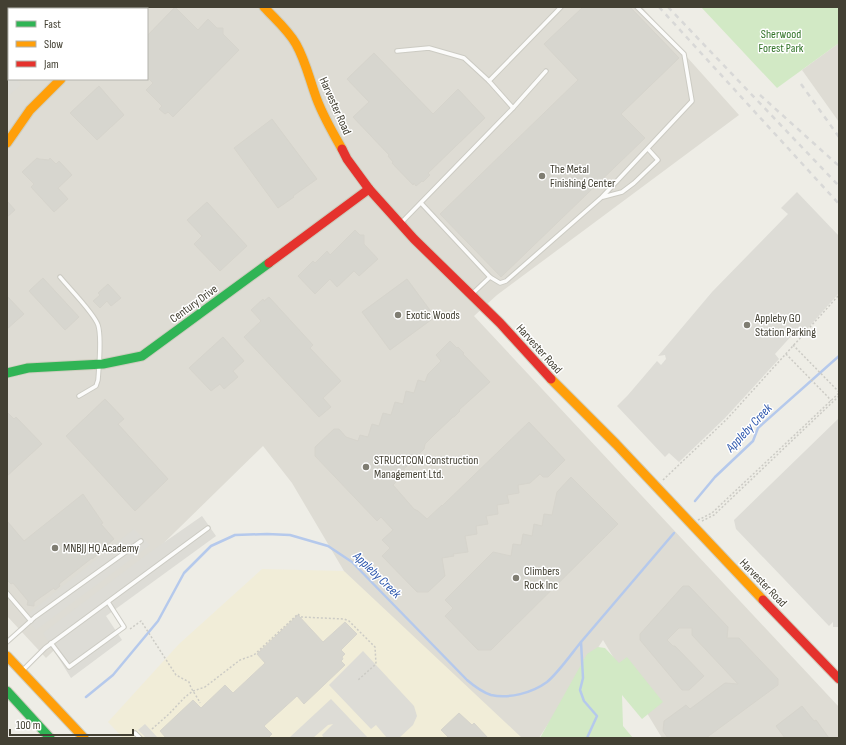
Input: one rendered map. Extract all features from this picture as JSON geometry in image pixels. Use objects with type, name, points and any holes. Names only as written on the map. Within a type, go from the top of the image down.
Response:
[{"type":"main road","name":"Harvester Road","points":[[264,7],[284,28],[296,44],[305,64],[315,95],[328,124],[347,159],[369,189],[414,239],[500,323],[552,381],[616,444],[692,526],[839,679]]},
{"type":"main road","points":[[7,143],[30,110],[60,80]]},
{"type":"main road","name":"Century Drive","points":[[7,373],[28,368],[99,364],[142,356],[369,189]]},
{"type":"main road","points":[[7,656],[84,738]]},
{"type":"main road","points":[[7,691],[50,738]]},
{"type":"lane","points":[[489,81],[561,7]]},
{"type":"lane","points":[[421,204],[490,277],[500,283],[506,281],[602,197],[692,101],[684,54],[637,7]]},
{"type":"lane","points":[[397,50],[429,48],[464,58],[489,81],[513,108]]},
{"type":"lane","points":[[400,224],[513,108],[546,71]]},
{"type":"lane","points":[[602,197],[622,192],[634,183],[658,160],[648,149]]},
{"type":"lane","points":[[60,277],[98,324],[98,380],[96,386],[79,396]]},
{"type":"lane","points":[[471,295],[490,277]]},
{"type":"lane","points":[[22,672],[51,643],[208,528]]},
{"type":"lane","points":[[7,642],[31,621],[141,541]]},
{"type":"lane","points":[[7,593],[31,621]]},
{"type":"lane","points":[[51,643],[69,667],[124,627],[108,602]]},
{"type":"lane","points":[[135,733],[140,738]]},
{"type":"path","points":[[659,490],[665,478],[727,419],[839,295]]},
{"type":"path","points":[[793,345],[839,394]]},
{"type":"path","points":[[786,354],[831,401]]},
{"type":"path","points":[[692,526],[701,518],[712,513],[839,394]]},
{"type":"path","points":[[692,526],[714,515],[839,394]]},
{"type":"path","points":[[152,729],[185,697],[205,687],[240,660],[254,655],[298,614],[301,617],[344,619],[349,621],[358,629],[376,649],[376,664],[358,680]]},
{"type":"path","points":[[130,629],[141,621],[176,675],[189,682],[190,689],[200,703]]},
{"type":"path","points":[[355,632],[358,629]]},
{"type":"shaded area","points":[[7,7],[642,7],[739,115],[497,295],[474,316],[839,707],[839,738],[662,738],[603,640],[539,738],[522,738],[344,571],[292,483],[263,446],[46,658],[7,616]]},
{"type":"shaded area","points":[[839,43],[839,122],[802,70]]},
{"type":"shaded area","points":[[7,70],[8,80],[17,80],[21,85],[9,95],[7,93]]},
{"type":"shaded area","name":"Appleby GO Station Parking","points":[[797,192],[839,236],[839,293],[800,337],[794,333],[775,354],[779,359],[725,418],[679,462],[669,453],[665,457],[617,406],[657,361],[661,365],[666,359],[665,355],[658,356],[712,292],[788,214],[781,208]]},
{"type":"shaded area","points":[[839,418],[839,627],[833,627],[833,622],[829,626],[736,529],[734,520]]},
{"type":"shaded area","points":[[202,516],[216,536],[106,616],[122,640],[71,678],[43,633],[146,555]]},
{"type":"shaded area","points":[[134,529],[150,545],[36,630],[24,617]]},
{"type":"shaded area","points":[[262,569],[344,571],[457,669],[523,738],[123,738],[108,722],[179,644]]},
{"type":"shaded area","points":[[363,651],[414,706],[417,716],[413,725],[399,738],[387,738],[376,725],[371,729],[329,685]]},
{"type":"shaded area","points":[[331,699],[368,738],[324,738],[322,735],[333,724],[328,725],[313,738],[289,738]]},
{"type":"shaded area","points":[[145,724],[158,738],[146,738],[138,730]]},
{"type":"green space","name":"Sherwood Forest Park","points":[[701,7],[839,7],[839,43],[777,88]]},
{"type":"green space","points":[[598,647],[605,648],[619,663],[627,657],[663,702],[642,719],[622,695],[623,726],[633,738],[540,738],[587,654]]},
{"type":"building","points":[[175,7],[198,30],[208,19],[217,28],[223,28],[223,34],[239,50],[173,117],[168,112],[165,114],[159,109],[162,106],[146,90],[153,83],[148,78],[148,35]]},
{"type":"building","name":"The Metal Finishing Center","points":[[583,7],[630,7],[679,58],[621,114],[645,138],[501,277],[440,214],[578,80],[544,44]]},
{"type":"building","points":[[374,53],[433,114],[458,89],[485,118],[428,173],[430,175],[423,182],[422,181],[416,186],[414,183],[413,185],[392,163],[393,162],[388,156],[389,155],[353,117],[369,102],[347,79]]},
{"type":"building","points":[[99,86],[124,115],[97,140],[70,113]]},
{"type":"building","points":[[272,119],[317,179],[278,208],[234,148]]},
{"type":"building","points":[[37,158],[49,160],[50,158],[56,164],[59,161],[72,175],[58,188],[68,199],[54,212],[31,187],[34,184],[22,172]]},
{"type":"building","points":[[7,201],[15,210],[7,217]]},
{"type":"building","points":[[207,202],[247,246],[220,271],[194,244],[202,236],[187,220]]},
{"type":"building","points":[[355,230],[360,235],[364,235],[364,244],[378,259],[359,276],[354,271],[337,287],[330,279],[315,294],[298,276],[313,261],[315,263],[327,251],[330,255]]},
{"type":"building","points":[[43,278],[79,317],[65,330],[29,291]]},
{"type":"building","name":"Exotic Woods","points":[[407,279],[435,317],[390,350],[362,312]]},
{"type":"building","points":[[108,284],[121,298],[111,306],[107,301],[100,308],[93,301],[100,295],[98,293]]},
{"type":"building","points":[[7,296],[24,314],[7,329]]},
{"type":"building","points":[[269,297],[313,345],[310,348],[341,381],[323,398],[331,407],[319,417],[244,337],[261,321],[251,310],[263,299],[264,301]]},
{"type":"building","points":[[223,337],[244,361],[233,371],[238,377],[224,389],[220,384],[211,391],[189,368]]},
{"type":"building","name":"STRUCTCON Construction Management Ltd.","points":[[450,341],[464,353],[463,354],[490,382],[425,444],[424,449],[404,469],[404,474],[393,485],[414,509],[427,519],[529,422],[565,460],[548,477],[543,477],[540,474],[530,483],[518,485],[519,493],[507,495],[509,503],[497,505],[498,514],[486,516],[488,524],[476,526],[477,534],[465,536],[468,552],[453,554],[454,556],[442,558],[445,576],[428,592],[417,592],[382,556],[390,548],[382,540],[393,530],[381,517],[377,521],[315,456],[315,447],[334,429],[339,429],[346,437],[358,441],[360,435],[368,437],[372,424],[379,426],[383,413],[391,415],[395,402],[403,404],[406,391],[414,393],[418,380],[425,382],[428,374],[441,361],[436,355]]},
{"type":"building","points":[[105,399],[124,419],[118,424],[168,479],[135,511],[66,436]]},
{"type":"building","points":[[7,412],[14,419],[16,417],[42,444],[7,476]]},
{"type":"building","name":"Climbers Rock Inc","points":[[571,477],[618,524],[491,650],[478,650],[445,616],[453,608],[445,600],[493,552],[511,556],[513,544],[521,545],[523,534],[532,536],[534,524],[542,526],[544,514],[552,515],[557,492]]},
{"type":"building","name":"MNBJJ HQ Academy","points":[[83,494],[103,523],[101,524],[114,539],[101,550],[102,551],[59,584],[60,586],[55,590],[54,588],[34,602],[34,606],[27,605],[28,601],[13,583],[11,584],[7,580],[7,521],[24,541]]},
{"type":"building","points":[[683,586],[689,586],[728,627],[727,638],[739,638],[778,679],[778,685],[706,738],[668,738],[663,731],[664,721],[686,705],[690,709],[725,683],[738,684],[692,635],[692,628],[679,628],[667,640],[675,646],[704,676],[689,690],[682,690],[640,640],[640,634]]},
{"type":"building","points":[[298,615],[323,642],[345,622],[357,634],[341,650],[345,654],[341,661],[345,665],[304,704],[297,696],[264,726],[272,734],[268,738],[166,738],[160,731],[193,700],[201,708],[225,685],[233,693],[265,663],[257,654]]},
{"type":"building","points":[[802,706],[814,721],[816,720],[829,738],[785,738],[776,726]]},
{"type":"building","points":[[459,713],[472,725],[474,723],[488,738],[449,738],[441,730]]},
{"type":"waterway","name":"Appleby Creek","points":[[695,501],[715,477],[753,441],[758,428],[839,356]]},
{"type":"waterway","name":"Appleby Creek","points":[[587,738],[597,716],[584,701],[580,690],[583,678],[581,642],[674,533]]},
{"type":"waterway","name":"Appleby Creek","points":[[86,697],[113,675],[158,621],[184,573],[211,546],[235,535],[290,535],[328,546],[352,562],[467,680],[478,689],[491,695],[513,696],[541,686],[556,674],[581,642]]},
{"type":"railway","points":[[659,7],[839,204]]},
{"type":"railway","points":[[668,7],[839,186]]},
{"type":"railway","points":[[801,84],[839,137]]},
{"type":"railway","points":[[760,95],[839,166]]},
{"type":"traffic: fast","points":[[7,373],[28,368],[103,364],[142,356],[269,263]]},
{"type":"traffic: fast","points":[[7,691],[50,738]]},
{"type":"traffic: slow","points":[[264,7],[285,29],[296,44],[320,108],[342,149]]},
{"type":"traffic: slow","points":[[7,143],[30,110],[60,80]]},
{"type":"traffic: slow","points":[[551,379],[616,444],[763,600]]},
{"type":"traffic: slow","points":[[7,656],[84,738]]},
{"type":"traffic: jam","points":[[342,149],[347,159],[369,189],[414,239],[500,323],[551,379]]},
{"type":"traffic: jam","points":[[269,263],[369,189]]},
{"type":"traffic: jam","points":[[763,600],[839,679]]},
{"type":"place","name":"The Metal Finishing Center","points":[[542,176]]},
{"type":"place","name":"Exotic Woods","points":[[398,315]]},
{"type":"place","name":"Appleby GO Station Parking","points":[[747,325]]},
{"type":"place","name":"STRUCTCON Construction Management Ltd.","points":[[366,467]]},
{"type":"place","name":"MNBJJ HQ Academy","points":[[55,548]]},
{"type":"place","name":"Climbers Rock Inc","points":[[516,578]]}]
